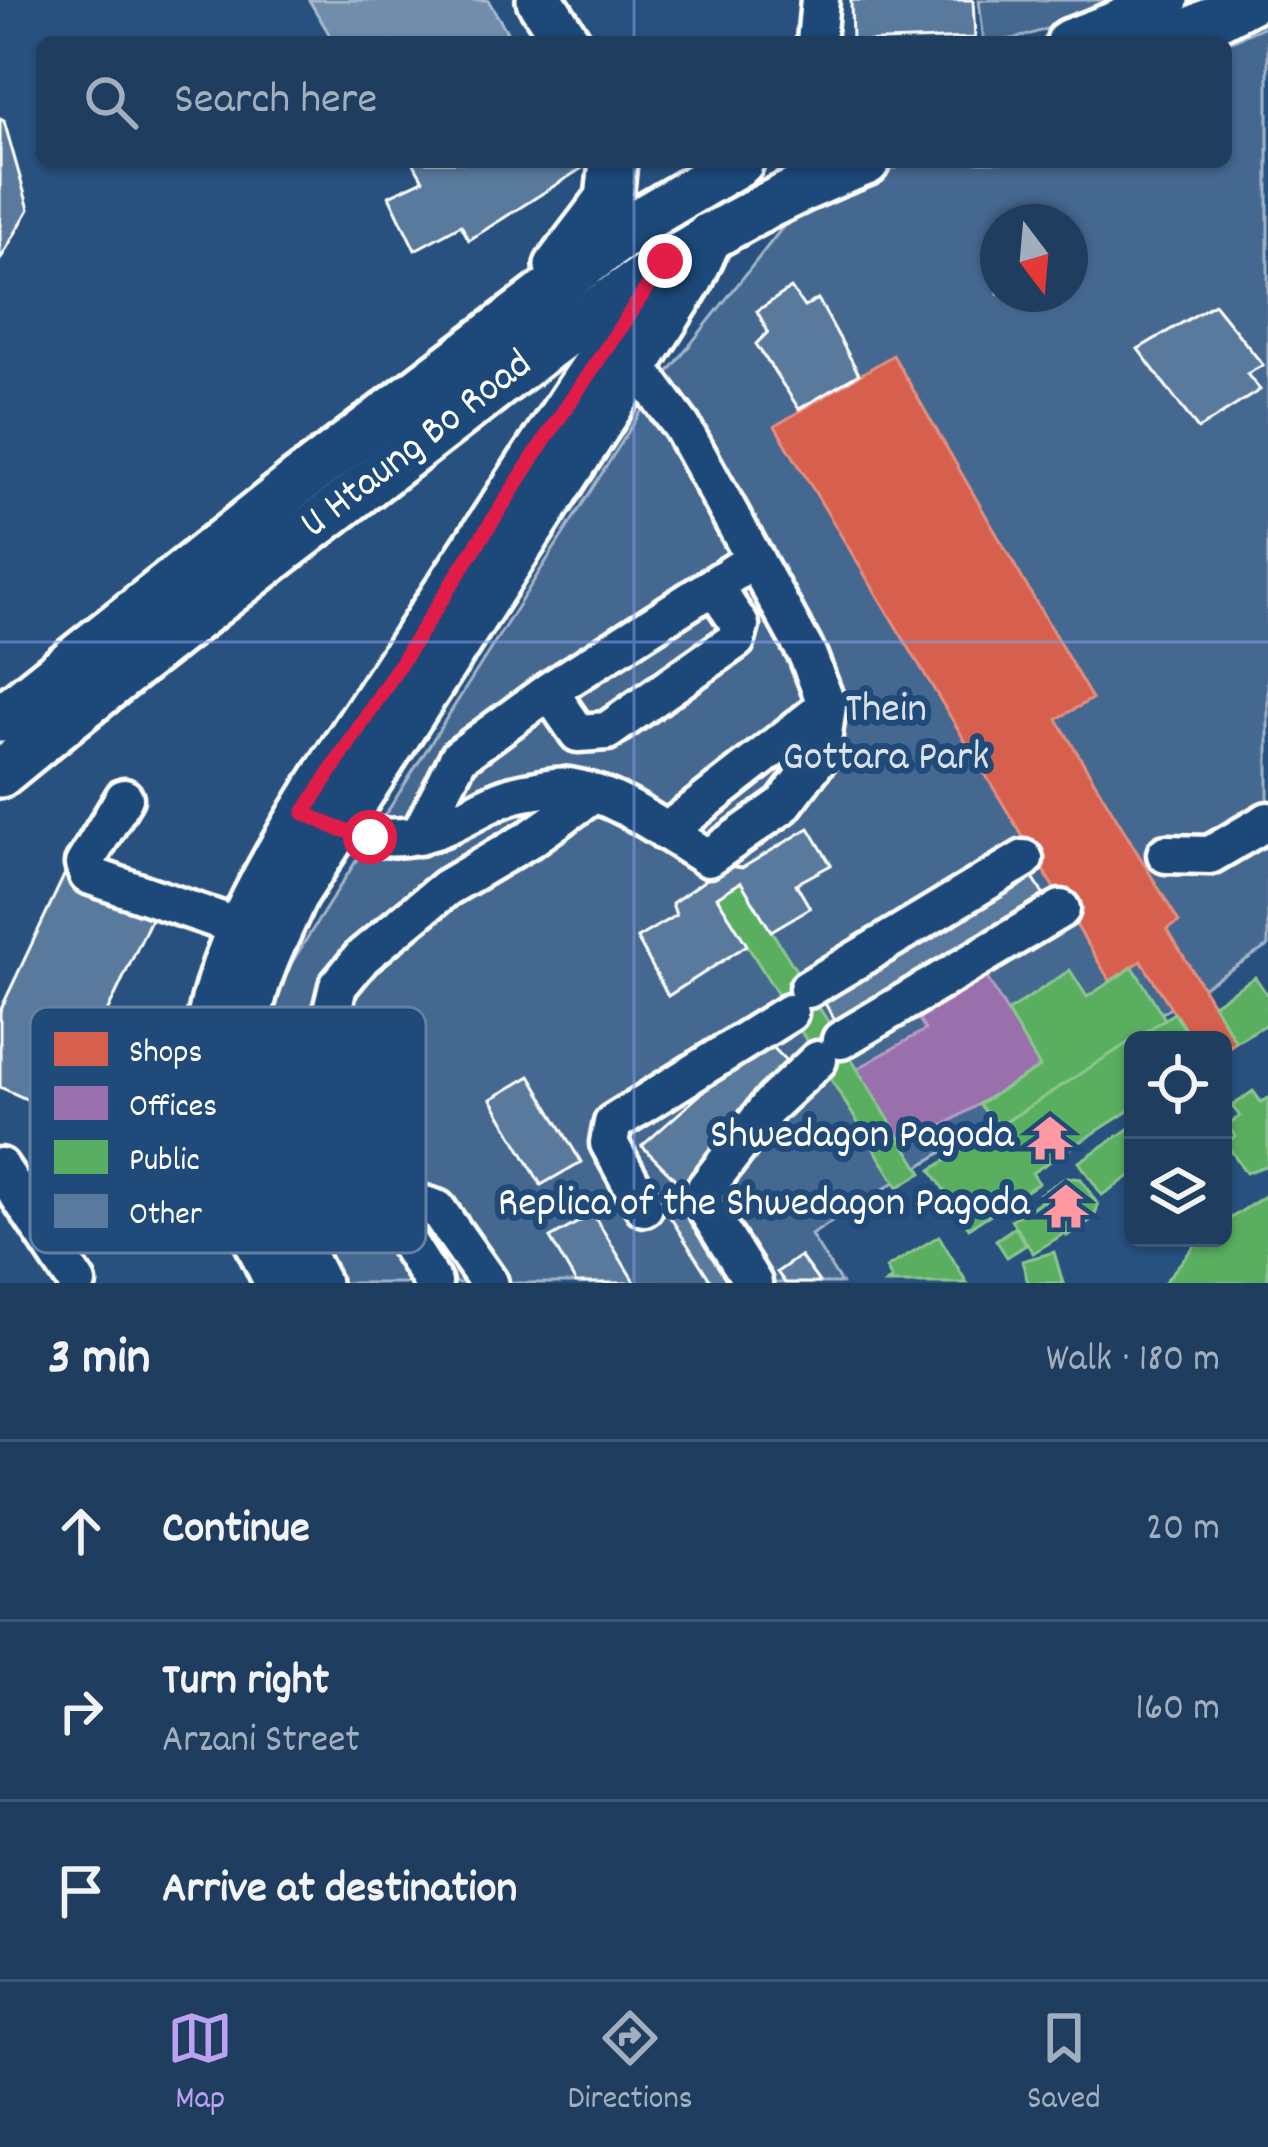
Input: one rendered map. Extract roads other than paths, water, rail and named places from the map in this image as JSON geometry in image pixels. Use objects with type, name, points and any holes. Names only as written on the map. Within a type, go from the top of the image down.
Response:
[{"type":"main road","points":[[540,0],[563,36]]},
{"type":"main road","points":[[1086,36],[1165,0]]},
{"type":"main road","points":[[1182,36],[1251,0]]},
{"type":"main road","points":[[1071,36],[1123,22]]},
{"type":"main road","points":[[500,331],[590,229],[609,199],[617,168]]},
{"type":"main road","points":[[253,1007],[263,964],[320,821],[549,433],[665,261],[648,216],[621,168]]},
{"type":"main road","name":"U Htaung Bo Road","points":[[0,719],[298,482],[648,216],[679,177],[716,168]]},
{"type":"main road","name":"U Htaung Bo Road","points":[[0,774],[150,651],[665,261],[850,168]]},
{"type":"main road","points":[[214,1007],[242,928],[636,365],[690,278],[710,235],[679,177]]},
{"type":"main road","points":[[502,382],[534,395],[549,433]]},
{"type":"main road","points":[[264,1253],[278,1283]]},
{"type":"main road","points":[[301,1253],[316,1283]]},
{"type":"street","points":[[817,36],[820,0]]},
{"type":"street","points":[[320,821],[370,837],[419,836],[516,793],[567,786],[629,808],[708,858],[783,805],[820,756],[827,706],[808,656],[682,427],[636,365]]},
{"type":"street","points":[[419,836],[459,758],[549,691],[755,559]]},
{"type":"street","points":[[549,691],[578,733],[607,730],[736,640],[740,625],[715,588]]},
{"type":"street","points":[[666,832],[827,706]]},
{"type":"street","points":[[333,1007],[338,986],[363,956],[446,888],[533,838],[592,795]]},
{"type":"street","points":[[124,798],[84,864],[88,875],[242,928]]},
{"type":"street","points":[[1166,854],[1210,855],[1268,821]]},
{"type":"street","points":[[644,1207],[609,1143],[613,1123],[1024,859]]},
{"type":"street","points":[[753,1283],[704,1205],[705,1189],[770,1105],[829,1050],[1060,909]]},
{"type":"street","points":[[0,1167],[30,1212]]},
{"type":"street","points":[[426,1205],[437,1209],[489,1283]]},
{"type":"street","points":[[57,1253],[77,1283]]},
{"type":"street","points":[[413,1253],[433,1283]]},
{"type":"place","name":"Shwedagon Pagoda","points":[[1050,1138]]},
{"type":"place","name":"Replica of the Shwedagon Pagoda","points":[[1066,1206]]},
{"type":"park label","name":"Thein Gottara Park","points":[[886,736]]}]
